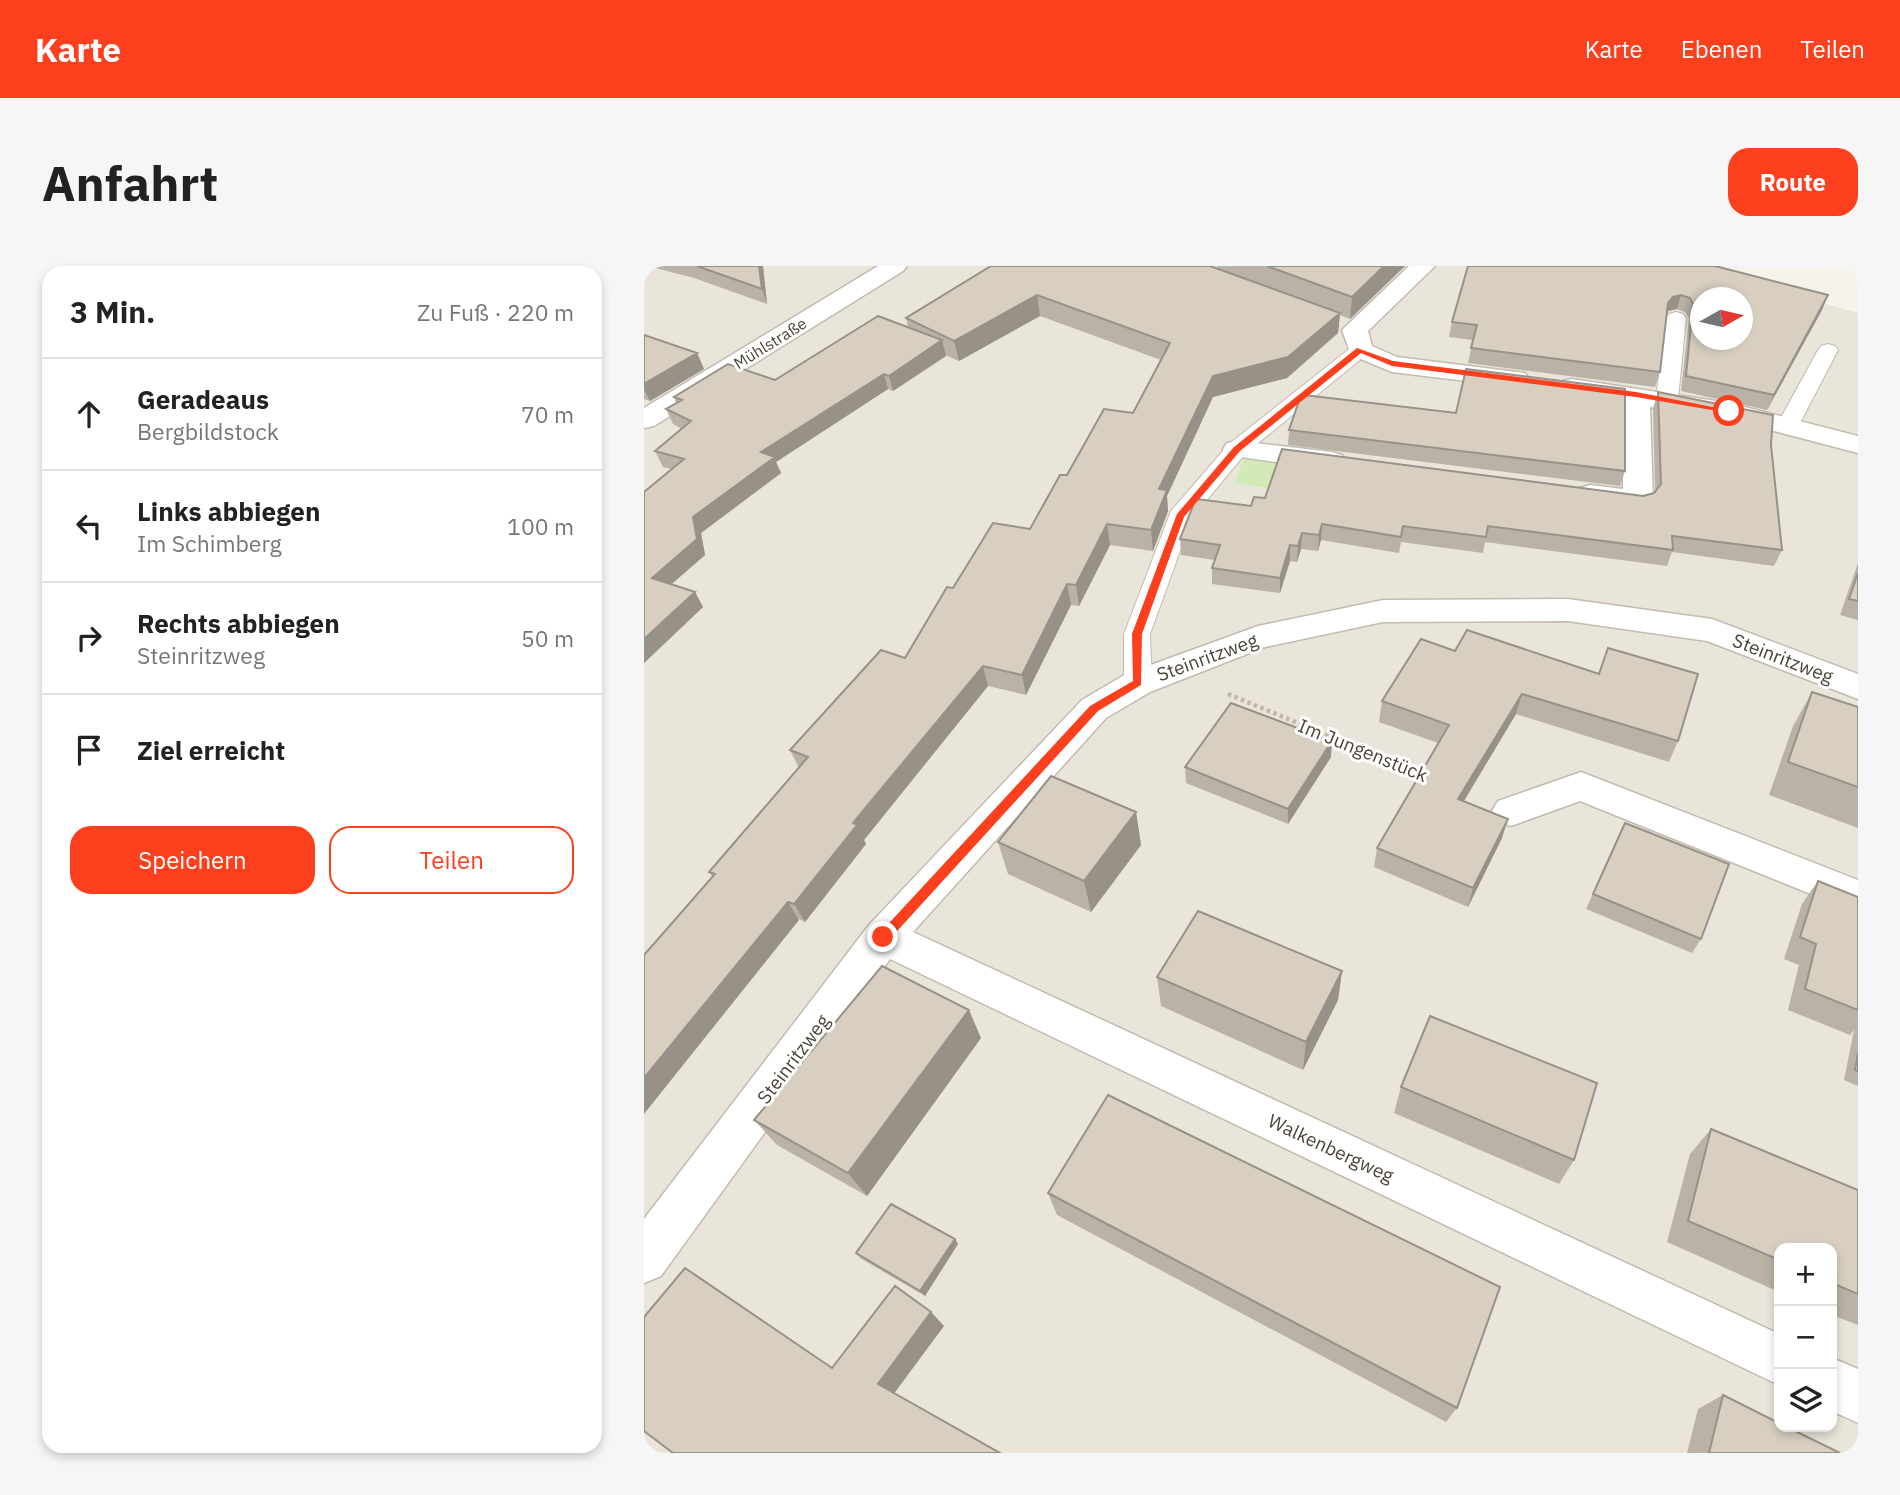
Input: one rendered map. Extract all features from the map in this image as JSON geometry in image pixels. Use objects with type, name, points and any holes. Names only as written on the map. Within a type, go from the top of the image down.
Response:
[{"type":"street","name":"Mühlstraße","points":[[644,420],[895,266]]},
{"type":"street","points":[[1423,266],[1350,334],[1392,363],[1667,399],[1788,425],[1858,445]]},
{"type":"street","points":[[1569,491],[1637,500],[1636,395]]},
{"type":"street","points":[[1237,449],[1361,465]]},
{"type":"street","name":"Steinritzweg","points":[[644,1259],[883,937],[1094,709],[1138,683],[1258,637],[1383,611],[1567,610],[1712,630],[1858,687]]},
{"type":"street","points":[[1511,811],[1581,786],[1858,897]]},
{"type":"street","name":"Walkenbergweg","points":[[883,937],[1774,1358]]},
{"type":"street","points":[[1837,1386],[1858,1397]]},
{"type":"lane","points":[[1667,399],[1676,318]]},
{"type":"lane","points":[[1138,683],[1137,634],[1180,516],[1237,449],[1350,334]]},
{"type":"lane","points":[[1788,425],[1828,350]]},
{"type":"path","name":"Im Jungenstück","points":[[1223,692],[1424,775]]},
{"type":"shaded area","points":[[644,266],[1687,266],[1858,313],[1858,1453],[644,1453]]},
{"type":"green space","points":[[1246,453],[1310,463],[1299,493],[1234,483]]},
{"type":"building","points":[[697,266],[759,266],[762,289]]},
{"type":"building","points":[[991,266],[1210,266],[1340,313],[1288,357],[1213,376],[1159,489],[1167,490],[1151,530],[1107,524],[1076,585],[1067,584],[1022,675],[983,666],[853,823],[857,825],[794,904],[788,902],[644,1078],[644,955],[715,874],[709,872],[808,757],[790,750],[881,650],[905,658],[947,587],[953,588],[993,523],[1030,529],[1060,475],[1067,475],[1104,409],[1133,413],[1170,343],[1037,295],[954,341],[906,318]]},
{"type":"building","points":[[1267,266],[1384,266],[1352,297]]},
{"type":"building","points":[[1468,266],[1715,266],[1828,295],[1774,395],[1686,376],[1690,335],[1690,350],[1753,350],[1753,287],[1690,287],[1690,298],[1681,295],[1673,297],[1668,303],[1660,372],[1471,348],[1477,325],[1452,322]]},
{"type":"building","points":[[878,316],[942,340],[889,376],[884,374],[761,452],[775,457],[693,517],[697,539],[652,578],[695,592],[644,639],[644,492],[684,459],[655,451],[691,421],[666,409],[682,400],[674,397],[728,364],[775,380]]},
{"type":"building","points":[[644,335],[697,353],[644,384]]},
{"type":"building","points":[[1466,369],[1625,389],[1625,471],[1289,430],[1300,398],[1304,395],[1456,413]]},
{"type":"building","points":[[1658,392],[1773,415],[1771,445],[1782,550],[1672,536],[1673,550],[1488,526],[1486,537],[1403,526],[1401,537],[1322,524],[1319,535],[1302,533],[1298,546],[1290,545],[1280,578],[1212,568],[1220,545],[1180,539],[1197,499],[1251,506],[1254,497],[1265,498],[1282,449],[1643,496],[1654,493],[1661,484]]},
{"type":"building","points":[[1858,573],[1858,601],[1849,599]]},
{"type":"building","points":[[1467,630],[1599,674],[1608,648],[1698,674],[1678,741],[1522,694],[1458,799],[1508,819],[1473,888],[1377,848],[1449,725],[1382,701],[1421,639],[1455,651]]},
{"type":"building","points":[[1812,692],[1858,707],[1858,787],[1788,762]]},
{"type":"building","points":[[1231,703],[1332,741],[1288,809],[1185,767]]},
{"type":"building","points":[[1051,776],[1136,812],[1084,881],[998,842]]},
{"type":"building","points":[[1625,823],[1729,864],[1701,939],[1593,894]]},
{"type":"building","points":[[1818,881],[1858,897],[1858,1010],[1805,989],[1816,944],[1800,937]]},
{"type":"building","points":[[1198,911],[1342,971],[1306,1042],[1157,977]]},
{"type":"building","points":[[882,966],[969,1010],[848,1173],[754,1120]]},
{"type":"building","points":[[1430,1016],[1597,1083],[1574,1160],[1401,1087]]},
{"type":"building","points":[[1108,1095],[1500,1287],[1457,1408],[1048,1193]]},
{"type":"building","points":[[1711,1129],[1858,1190],[1858,1294],[1837,1285],[1837,1243],[1774,1243],[1774,1258],[1688,1221]]},
{"type":"building","points":[[891,1204],[955,1239],[920,1291],[856,1253]]},
{"type":"building","points":[[685,1268],[832,1368],[895,1286],[931,1312],[878,1384],[1000,1453],[673,1453],[644,1431],[644,1317]]},
{"type":"building","points":[[1723,1395],[1774,1420],[1774,1432],[1797,1432],[1840,1453],[1709,1453]]},
{"type":"route","points":[[883,937],[1094,709],[1138,683],[1137,634],[1180,516],[1237,449],[1360,350],[1392,363],[1667,399],[1729,411]]}]
